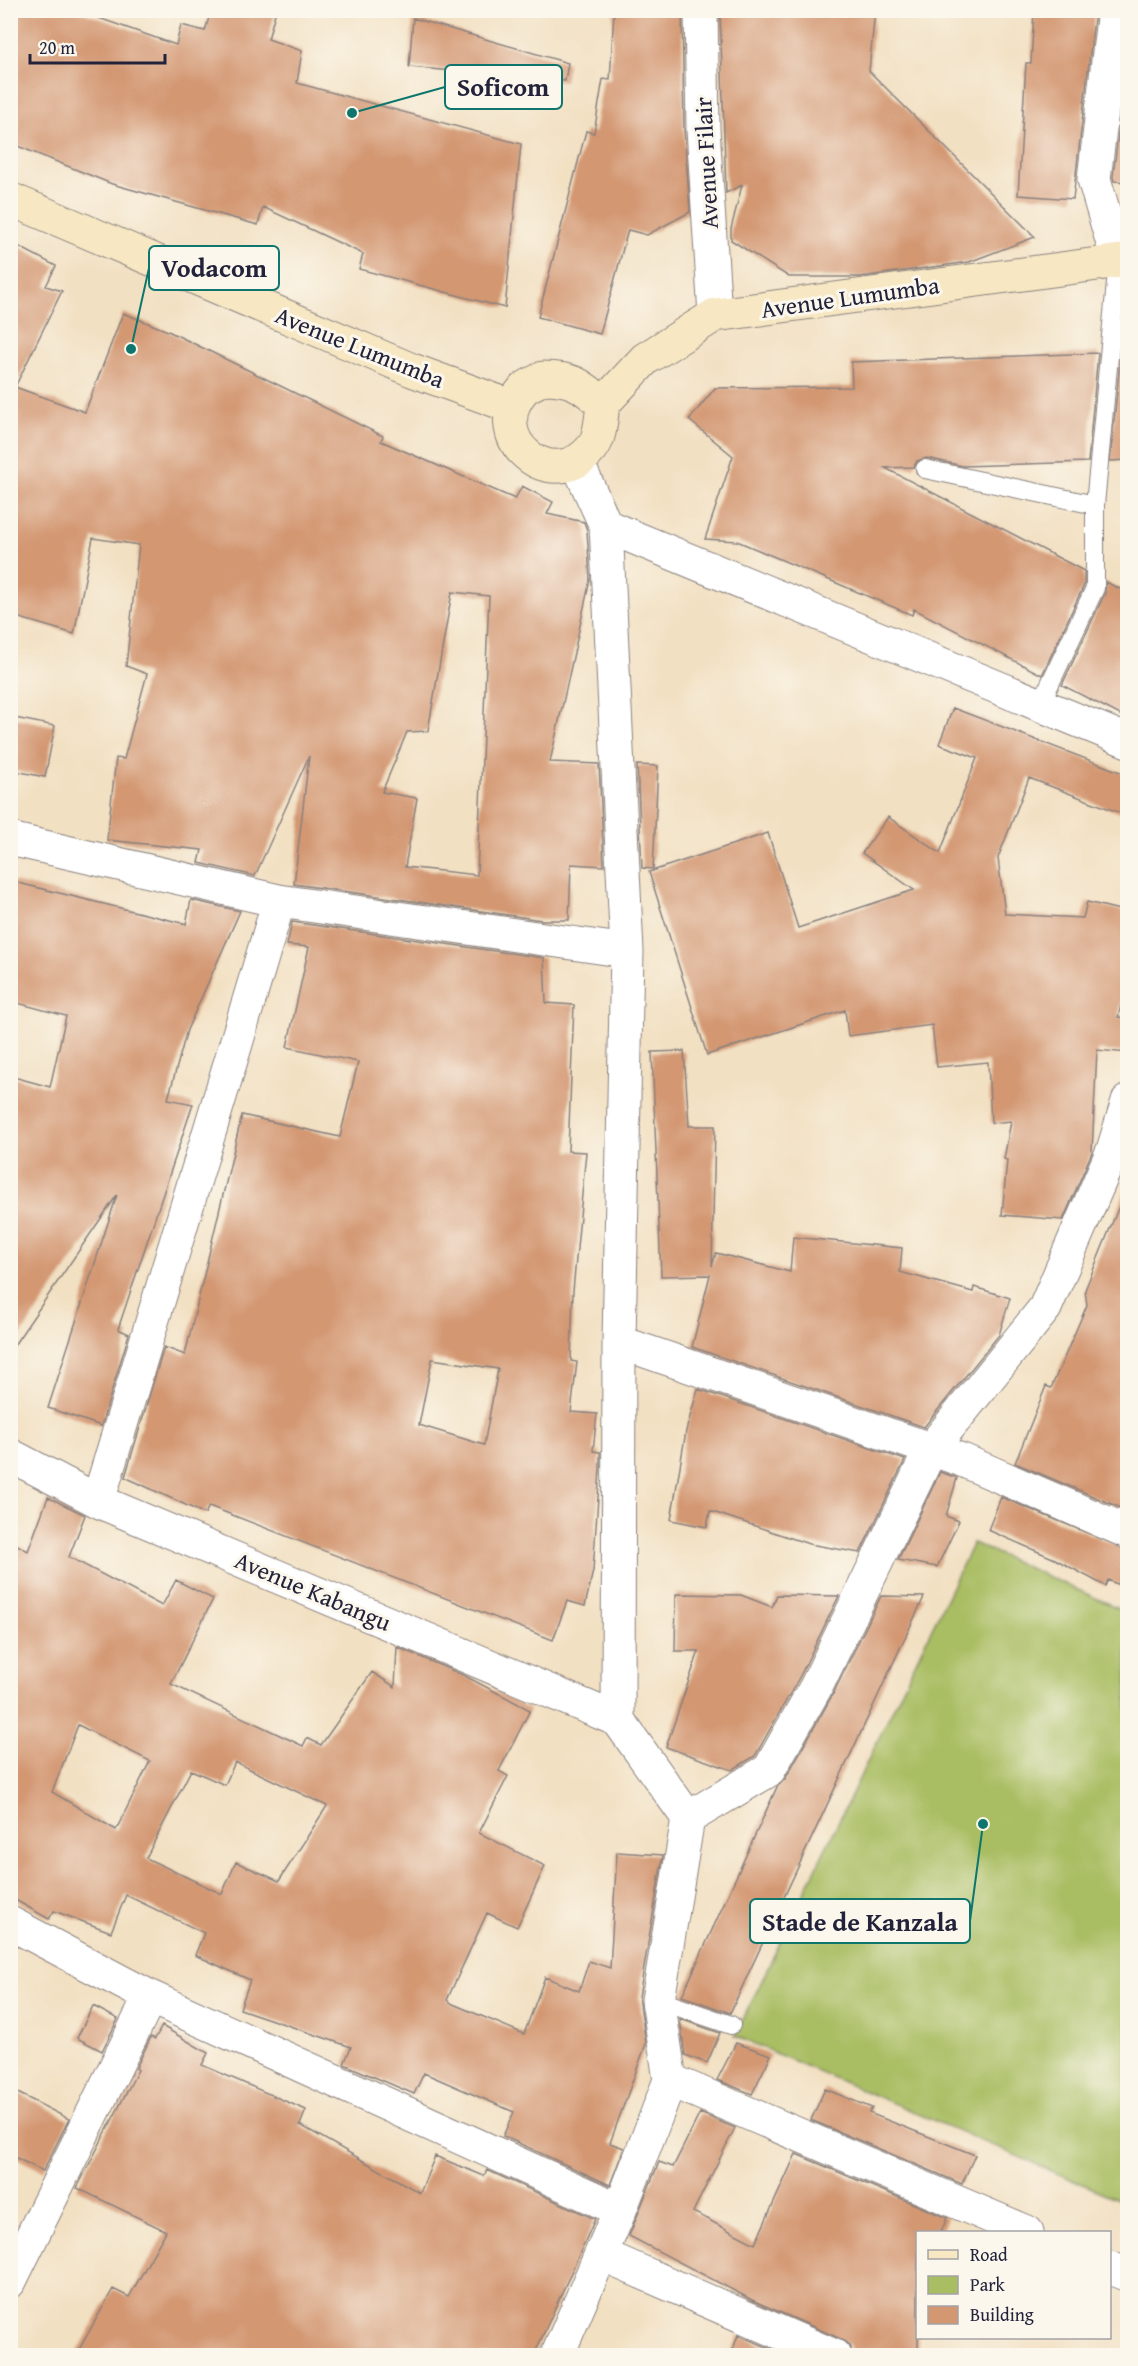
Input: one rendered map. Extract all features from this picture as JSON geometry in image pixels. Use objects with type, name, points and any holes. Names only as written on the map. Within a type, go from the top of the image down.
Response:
[{"type":"main road","name":"Avenue Lumumba","points":[[10,199],[412,370],[513,407]]},
{"type":"main road","name":"Avenue Lumumba","points":[[603,404],[645,359],[714,315],[1124,257]]},
{"type":"main road","points":[[543,378],[564,378],[584,387],[603,404],[600,426],[593,447],[577,462],[557,467],[535,462],[519,449],[511,429],[513,407],[524,389],[543,378]]},
{"type":"street","name":"Avenue Filair","points":[[701,10],[703,129],[714,315]]},
{"type":"street","points":[[1114,10],[1094,179],[1124,257]]},
{"type":"street","points":[[557,2355],[602,2255],[670,2080],[658,2000],[688,1818],[618,1720],[619,1342],[627,951],[606,526],[577,462]]},
{"type":"street","points":[[606,526],[1128,741]]},
{"type":"street","points":[[10,839],[279,901],[627,951]]},
{"type":"street","points":[[98,1501],[279,901]]},
{"type":"street","points":[[688,1818],[769,1770],[817,1685],[931,1449],[1045,1308],[1120,1153],[1128,1101]]},
{"type":"street","points":[[619,1342],[962,1460],[1128,1532]]},
{"type":"street","name":"Avenue Kabangu","points":[[10,1455],[98,1501],[618,1720]]},
{"type":"street","points":[[10,1923],[150,1997],[620,2210]]},
{"type":"street","points":[[10,2282],[150,1997]]},
{"type":"street","points":[[670,2080],[1025,2231]]},
{"type":"street","points":[[602,2255],[834,2355]]},
{"type":"street","points":[[1111,2268],[1128,2275]]},
{"type":"lane","points":[[1040,705],[1095,588],[1095,505],[1124,257]]},
{"type":"lane","points":[[925,469],[1095,505]]},
{"type":"lane","points":[[658,2000],[730,2025]]},
{"type":"green space","points":[[973,1543],[1127,1612],[1127,2203],[735,2036]]},
{"type":"building","points":[[10,10],[76,10],[176,45],[181,25],[205,31],[211,10],[276,10],[268,39],[302,51],[297,83],[521,144],[505,308],[359,269],[363,254],[263,207],[258,225],[112,184],[10,143]]},
{"type":"building","points":[[614,10],[682,10],[684,129],[690,212],[647,235],[628,230],[600,334],[538,317],[586,131],[594,133],[603,79],[610,80]]},
{"type":"building","points":[[720,10],[875,10],[869,71],[1035,237],[969,262],[860,277],[789,277],[731,240],[731,229],[742,185],[726,193]]},
{"type":"building","points":[[1034,10],[1095,10],[1073,199],[1018,195],[1026,63],[1031,63]]},
{"type":"building","points":[[413,18],[568,63],[565,81],[409,67]]},
{"type":"building","points":[[1128,55],[1128,182],[1114,181],[1113,177]]},
{"type":"building","points":[[10,242],[56,266],[46,286],[62,291],[15,387],[85,412],[123,313],[168,331],[383,436],[381,441],[515,499],[522,486],[553,502],[547,514],[584,522],[587,530],[590,580],[550,762],[599,764],[604,866],[571,864],[569,920],[542,920],[294,884],[309,756],[255,876],[199,863],[202,850],[107,840],[116,758],[124,759],[147,674],[126,666],[139,545],[93,538],[74,634],[10,615]],"holes":[[[452,592],[489,596],[477,875],[405,867],[417,798],[382,792],[407,732],[428,731]]]},
{"type":"building","points":[[1121,352],[1128,352],[1128,460],[1110,461]]},
{"type":"building","points":[[1098,353],[1088,462],[963,466],[927,458],[917,461],[914,467],[885,468],[1084,571],[1084,585],[1042,675],[914,609],[912,615],[737,541],[705,539],[733,456],[689,420],[715,388],[852,387],[851,362]]},
{"type":"building","points":[[1106,582],[1128,593],[1128,719],[1062,685],[1105,593]]},
{"type":"building","points":[[953,708],[1128,775],[1128,816],[1029,778],[998,858],[1005,914],[1083,918],[1087,902],[1128,912],[1128,980],[1118,1017],[1128,1018],[1128,1053],[1097,1050],[1092,1152],[1063,1220],[1002,1215],[1007,1160],[1004,1159],[1011,1121],[991,1123],[988,1062],[937,1067],[932,1025],[848,1036],[845,1010],[707,1055],[649,872],[768,833],[798,928],[914,890],[862,853],[888,817],[940,853],[977,758],[939,744]]},
{"type":"building","points":[[10,717],[55,726],[45,777],[10,770]]},
{"type":"building","points":[[637,765],[658,766],[653,869],[642,868]]},
{"type":"building","points":[[10,881],[186,924],[191,900],[240,911],[187,1030],[168,1099],[193,1104],[118,1329],[129,1334],[101,1426],[48,1408],[117,1195],[10,1351],[10,1076],[50,1087],[66,1016],[10,1001]]},
{"type":"building","points":[[292,922],[544,958],[546,1003],[574,1005],[568,1151],[586,1152],[573,1291],[571,1361],[577,1362],[571,1412],[597,1414],[593,1451],[600,1452],[600,1468],[593,1571],[585,1606],[567,1601],[553,1640],[209,1506],[205,1514],[125,1477],[164,1347],[185,1355],[242,1115],[340,1137],[358,1062],[287,1047],[309,947],[287,945]],"holes":[[[432,1359],[498,1369],[484,1445],[419,1425]]]},
{"type":"building","points":[[684,1051],[689,1126],[715,1126],[712,1266],[716,1253],[790,1272],[793,1237],[902,1248],[900,1272],[973,1292],[974,1287],[1010,1298],[999,1335],[924,1427],[692,1347],[710,1275],[661,1276],[652,1052]]},
{"type":"building","points":[[1126,1189],[1128,1189],[1128,1511],[1015,1463],[1046,1386],[1051,1388],[1087,1305],[1085,1290]]},
{"type":"building","points":[[698,1389],[905,1460],[860,1553],[809,1544],[710,1511],[707,1527],[671,1520],[686,1431]]},
{"type":"building","points":[[940,1472],[957,1478],[946,1516],[959,1521],[937,1567],[898,1560]]},
{"type":"building","points":[[48,1497],[85,1515],[69,1557],[162,1606],[176,1580],[213,1599],[171,1684],[303,1746],[307,1738],[321,1745],[372,1672],[395,1687],[397,1647],[465,1676],[530,1710],[499,1771],[508,1776],[479,1833],[545,1866],[517,1927],[487,1913],[447,2000],[524,2034],[545,1977],[579,1991],[589,1961],[610,1968],[617,1852],[663,1855],[639,1997],[646,2044],[610,2143],[624,2148],[610,2185],[503,2136],[514,2112],[424,2073],[414,2094],[344,2064],[351,2047],[240,2009],[250,1980],[195,1955],[204,1933],[126,1895],[111,1932],[54,1911],[49,1919],[10,1897],[10,1541],[28,1551]],"holes":[[[78,1725],[150,1761],[116,1830],[52,1792]],[[235,1762],[327,1806],[279,1881],[236,1862],[222,1894],[146,1858],[191,1770],[225,1785]]]},
{"type":"building","points":[[1001,1497],[1128,1550],[1128,1589],[1108,1580],[1105,1586],[1055,1559],[988,1530]]},
{"type":"building","points":[[676,1594],[741,1595],[772,1607],[777,1595],[839,1596],[800,1676],[755,1756],[732,1770],[666,1747],[699,1651],[675,1651]]},
{"type":"building","points":[[881,1596],[924,1597],[730,2013],[682,1996],[777,1787],[785,1779],[833,1694]]},
{"type":"building","points":[[93,2006],[118,2019],[102,2051],[77,2038]]},
{"type":"building","points":[[680,2019],[720,2033],[707,2063],[685,2055]]},
{"type":"building","points":[[162,2026],[208,2053],[202,2065],[306,2110],[300,2125],[420,2193],[435,2156],[484,2176],[487,2170],[595,2219],[534,2355],[76,2355],[113,2289],[129,2297],[166,2231],[77,2188],[138,2070],[136,2068],[151,2037],[155,2039]]},
{"type":"building","points":[[736,2043],[771,2055],[752,2094],[717,2080]]},
{"type":"building","points":[[10,2089],[69,2119],[43,2171],[10,2155]]},
{"type":"building","points":[[825,2089],[872,2108],[869,2113],[975,2155],[962,2184],[811,2120]]},
{"type":"building","points":[[700,2113],[735,2128],[693,2212],[755,2244],[796,2154],[947,2218],[941,2231],[916,2231],[918,2355],[852,2355],[849,2345],[841,2339],[752,2300],[629,2236],[659,2162],[673,2167]]},
{"type":"building","points":[[738,2335],[786,2355],[731,2355]]},
{"type":"place","name":"Soficom","points":[[352,113]]},
{"type":"place","name":"Vodacom","points":[[131,349]]},
{"type":"place","name":"Stade de Kanzala","points":[[983,1824]]}]
